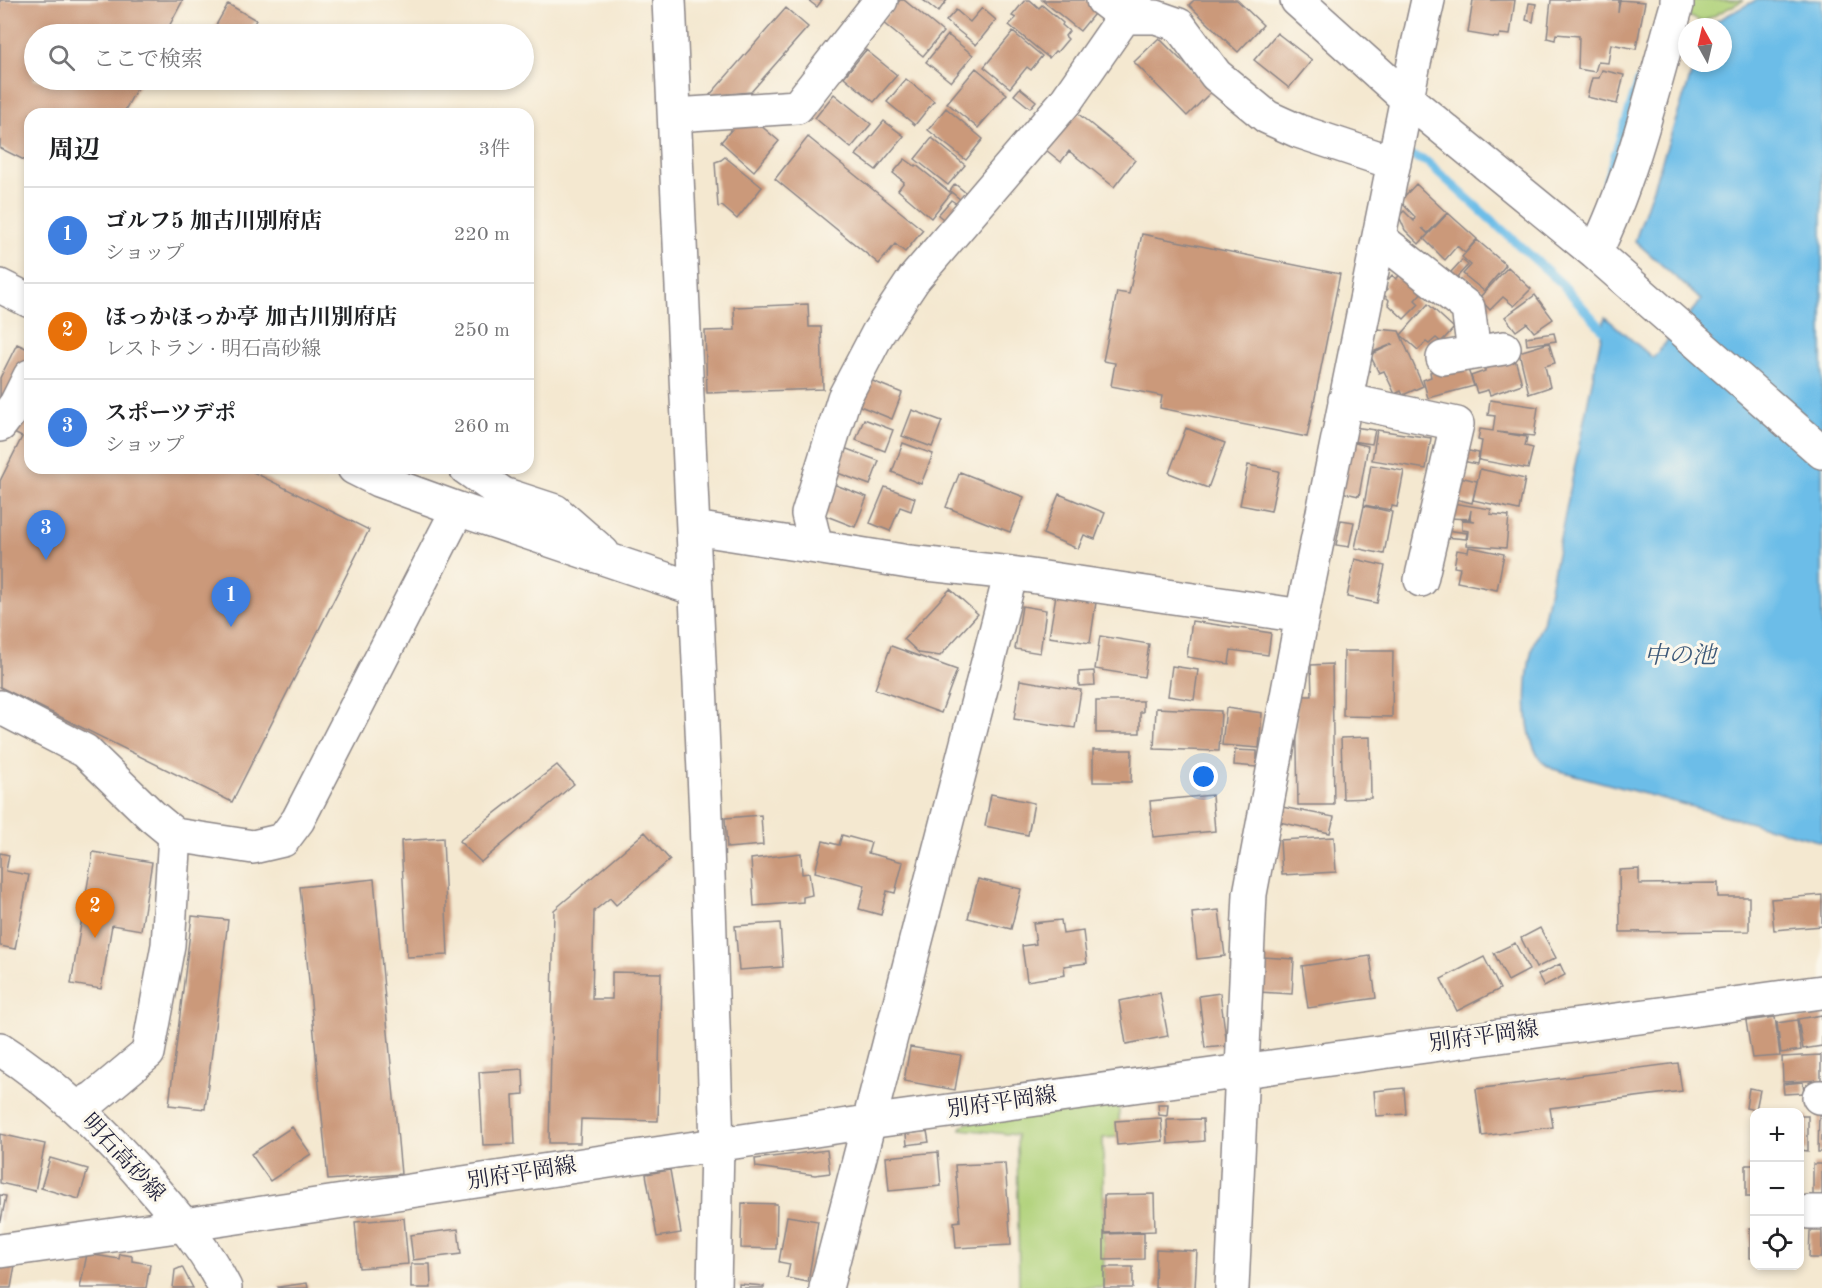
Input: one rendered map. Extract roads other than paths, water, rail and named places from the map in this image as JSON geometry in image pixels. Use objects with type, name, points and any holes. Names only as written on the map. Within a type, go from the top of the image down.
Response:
[{"type":"street","points":[[669,0],[706,816],[717,1144],[714,1288]]},
{"type":"street","points":[[675,115],[796,107],[881,0]]},
{"type":"street","points":[[1297,0],[1407,99],[1595,253],[1822,452]]},
{"type":"street","points":[[1232,1288],[1250,894],[1302,615],[1428,0]]},
{"type":"street","points":[[1595,253],[1606,230],[1633,153],[1677,0]]},
{"type":"street","points":[[816,547],[808,514],[844,398],[878,333],[914,279],[1066,101],[1121,6],[1156,16],[1179,26],[1216,75],[1267,117],[1298,131],[1394,163]]},
{"type":"street","points":[[1379,237],[1468,308],[1474,352]]},
{"type":"street","points":[[0,286],[24,299]]},
{"type":"street","points":[[0,425],[16,404],[24,388]]},
{"type":"street","points":[[1346,400],[1457,424],[1421,580]]},
{"type":"street","points":[[366,474],[458,509],[695,589]]},
{"type":"street","points":[[475,474],[503,494],[555,511],[614,562]]},
{"type":"street","points":[[0,707],[85,751],[152,816],[175,835],[252,847],[283,840],[298,820],[458,509]]},
{"type":"street","points":[[694,528],[909,562],[1011,573],[1302,615]]},
{"type":"street","points":[[826,1288],[1011,573]]},
{"type":"street","points":[[76,1107],[94,1098],[148,1053],[168,945],[175,835]]},
{"type":"street","name":"別府平岡線","points":[[0,1251],[868,1122],[1822,992]]},
{"type":"street","name":"明石高砂線","points":[[0,1049],[23,1063],[76,1107],[137,1169],[184,1225],[214,1267],[225,1288]]},
{"type":"water","name":"中の池","points":[[1756,0],[1822,0],[1822,842],[1553,769],[1539,758],[1527,719],[1530,661],[1534,642],[1543,623],[1605,317],[1653,358],[1701,300],[1635,241],[1692,72],[1732,72],[1732,18],[1722,18]]},
{"type":"waterway","points":[[1592,216],[1601,198],[1639,81]]},
{"type":"waterway","points":[[1402,152],[1427,162],[1562,284],[1603,330]]},
{"type":"place","name":"スポーツデポ","points":[[46,560]]},
{"type":"place","name":"ゴルフ5 加古川別府店","points":[[231,627]]},
{"type":"place","name":"ほっかほっか亭 加古川別府店","points":[[95,938]]}]
